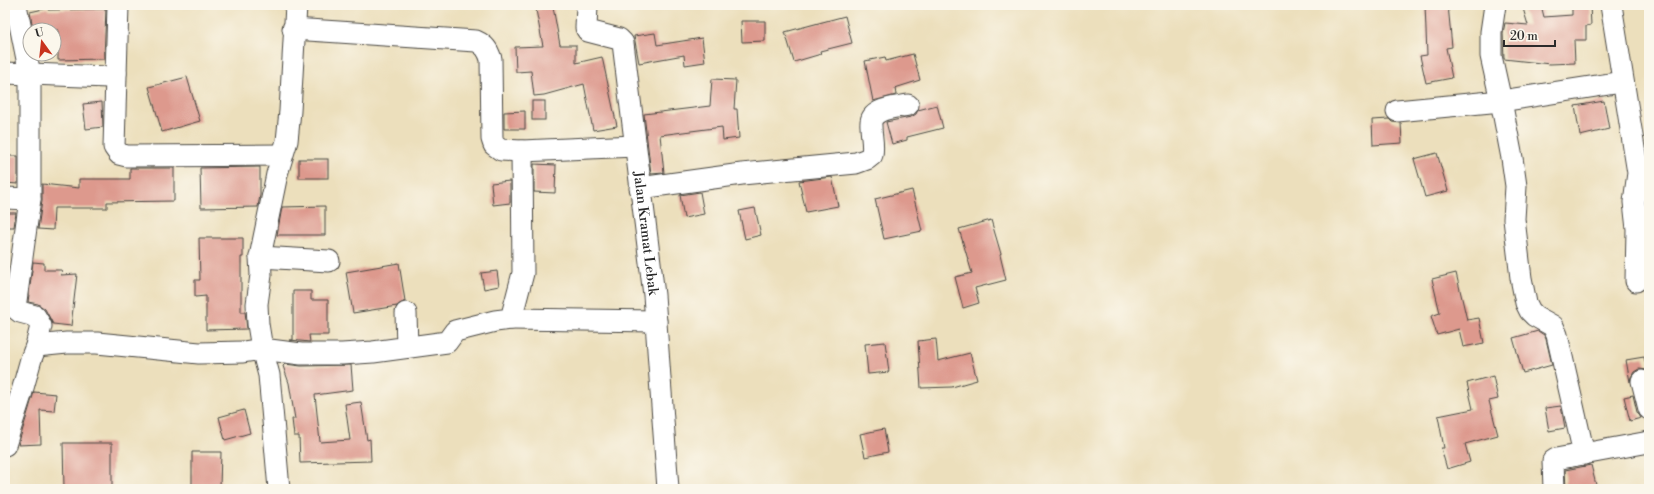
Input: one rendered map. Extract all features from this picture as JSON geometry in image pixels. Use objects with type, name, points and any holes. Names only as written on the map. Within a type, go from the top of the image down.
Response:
[{"type":"street","points":[[5,445],[36,346],[40,326],[39,321],[35,316],[20,312],[15,308],[30,199],[30,74],[16,5]]},
{"type":"street","points":[[118,5],[114,147],[119,154],[127,156],[282,155]]},
{"type":"street","points":[[279,489],[269,374],[262,349],[258,324],[257,304],[260,257],[268,213],[286,141],[290,111],[293,28],[296,5]]},
{"type":"street","name":"Jalan Kramat Lebak","points":[[587,5],[586,28],[588,31],[619,39],[623,43],[656,320],[668,489]]},
{"type":"street","points":[[1495,5],[1491,32],[1491,56],[1512,158],[1516,186],[1514,219],[1521,278],[1526,303],[1535,316],[1553,326],[1557,335],[1584,454]]},
{"type":"street","points":[[1611,5],[1622,82],[1644,173],[1634,202],[1637,229],[1636,281]]},
{"type":"street","points":[[293,28],[476,41],[483,44],[488,50],[491,59],[492,139],[494,145],[501,150],[522,151],[635,146]]},
{"type":"street","points":[[5,72],[108,77],[116,73]]},
{"type":"street","points":[[1397,110],[1501,101],[1622,82]]},
{"type":"street","points":[[640,188],[742,174],[856,163],[867,159],[872,155],[873,137],[870,125],[873,116],[879,112],[908,105]]},
{"type":"street","points":[[511,319],[524,273],[522,151]]},
{"type":"street","points":[[5,198],[30,199]]},
{"type":"street","points":[[260,257],[329,261]]},
{"type":"street","points":[[406,313],[407,347]]},
{"type":"street","points":[[36,346],[68,343],[97,343],[199,353],[243,352],[262,349],[301,354],[373,352],[446,342],[455,331],[495,321],[511,319],[656,320]]},
{"type":"street","points":[[1642,381],[1649,409]]},
{"type":"street","points":[[1554,489],[1553,461],[1556,459],[1649,442]]},
{"type":"building","points":[[1425,5],[1448,5],[1452,47],[1446,48],[1452,78],[1426,83],[1420,56],[1427,55]]},
{"type":"building","points":[[1522,5],[1541,5],[1544,17],[1572,15],[1572,5],[1590,5],[1591,25],[1586,26],[1586,40],[1574,40],[1575,63],[1550,64],[1504,59],[1503,33],[1505,23],[1528,25]]},
{"type":"building","points":[[553,7],[560,45],[576,45],[576,63],[602,57],[617,126],[593,130],[584,84],[544,95],[534,96],[531,71],[516,72],[515,47],[543,46],[536,10]]},
{"type":"building","points":[[48,8],[48,10],[106,9],[104,59],[62,60],[62,22],[32,22],[30,12]]},
{"type":"building","points":[[845,16],[852,43],[820,51],[821,54],[794,62],[785,32]]},
{"type":"building","points":[[741,21],[765,21],[765,41],[742,42]]},
{"type":"building","points":[[655,33],[657,45],[702,38],[705,62],[685,65],[684,55],[639,63],[634,36]]},
{"type":"building","points":[[913,54],[920,80],[895,88],[896,95],[873,101],[865,61],[885,57],[886,61]]},
{"type":"building","points":[[187,77],[200,121],[162,132],[149,87]]},
{"type":"building","points":[[712,79],[736,80],[734,109],[737,109],[739,138],[723,140],[722,127],[660,135],[664,173],[651,174],[644,114],[710,106]]},
{"type":"building","points":[[532,101],[545,101],[545,120],[532,120]]},
{"type":"building","points":[[1604,101],[1609,129],[1580,136],[1575,106]]},
{"type":"building","points":[[102,102],[103,127],[86,129],[83,104]]},
{"type":"building","points":[[937,105],[943,128],[907,137],[907,140],[892,144],[886,122],[911,117],[916,114],[918,110]]},
{"type":"building","points":[[525,111],[525,129],[504,129],[504,112]]},
{"type":"building","points":[[1389,119],[1392,122],[1401,123],[1402,143],[1373,145],[1372,120]]},
{"type":"building","points":[[1437,153],[1448,191],[1425,197],[1414,159]]},
{"type":"building","points":[[5,156],[18,156],[18,184],[5,183]]},
{"type":"building","points":[[299,159],[328,159],[328,178],[299,178]]},
{"type":"building","points":[[534,164],[556,165],[555,193],[534,192]]},
{"type":"building","points":[[260,167],[260,195],[258,207],[201,208],[200,168]]},
{"type":"building","points":[[130,168],[174,168],[174,201],[107,202],[107,208],[54,208],[53,230],[38,229],[42,201],[42,184],[79,188],[79,179],[130,179]]},
{"type":"building","points":[[832,177],[838,206],[806,212],[799,181]]},
{"type":"building","points":[[510,181],[510,203],[493,205],[491,183]]},
{"type":"building","points":[[912,190],[922,231],[884,239],[875,199]]},
{"type":"building","points":[[700,192],[704,214],[684,218],[680,195]]},
{"type":"building","points":[[325,206],[325,235],[277,235],[282,207]]},
{"type":"building","points":[[755,208],[761,235],[745,239],[739,211]]},
{"type":"building","points":[[5,213],[16,213],[14,227],[5,227]]},
{"type":"building","points":[[991,220],[1001,254],[1006,280],[975,288],[979,303],[963,308],[955,277],[972,273],[959,229]]},
{"type":"building","points":[[199,238],[243,238],[243,257],[241,257],[241,312],[245,312],[247,329],[206,330],[206,296],[195,297],[195,280],[200,280]]},
{"type":"building","points":[[33,262],[44,263],[44,270],[62,270],[61,275],[77,274],[71,326],[53,324],[45,309],[38,304],[28,302]]},
{"type":"building","points":[[399,263],[405,301],[397,306],[353,313],[346,272]]},
{"type":"building","points":[[497,271],[499,286],[484,289],[481,273]]},
{"type":"building","points":[[1456,273],[1467,320],[1479,318],[1484,343],[1463,347],[1459,329],[1437,335],[1431,316],[1440,313],[1432,279]]},
{"type":"building","points":[[293,291],[311,291],[311,300],[328,300],[328,335],[309,335],[310,342],[290,340],[293,340]]},
{"type":"building","points":[[1538,331],[1544,335],[1546,339],[1552,365],[1523,373],[1513,338]]},
{"type":"building","points":[[936,339],[938,361],[970,353],[977,380],[952,387],[921,388],[918,341]]},
{"type":"building","points":[[885,342],[889,372],[868,374],[865,344]]},
{"type":"building","points":[[1644,357],[1647,370],[1639,369],[1634,372],[1630,382],[1626,360]]},
{"type":"building","points":[[285,364],[301,366],[351,365],[353,390],[315,395],[320,442],[350,440],[345,404],[361,402],[367,440],[370,439],[371,461],[300,463],[299,436],[294,436],[292,419],[295,419],[289,383],[283,366]]},
{"type":"building","points":[[1493,376],[1498,399],[1489,401],[1498,435],[1465,444],[1470,462],[1447,469],[1441,448],[1444,448],[1438,416],[1473,409],[1467,383]]},
{"type":"building","points":[[34,392],[56,394],[54,411],[40,410],[41,444],[18,445]]},
{"type":"building","points":[[1633,395],[1637,412],[1641,418],[1630,421],[1624,397]]},
{"type":"building","points":[[1561,406],[1565,428],[1549,431],[1545,408]]},
{"type":"building","points":[[244,410],[250,433],[225,440],[219,417]]},
{"type":"building","points":[[884,429],[888,452],[865,457],[860,434]]},
{"type":"building","points":[[63,443],[112,443],[112,489],[64,489]]},
{"type":"building","points":[[192,452],[221,452],[220,487],[192,487]]},
{"type":"building","points":[[1591,465],[1597,489],[1566,489],[1565,470]]}]
